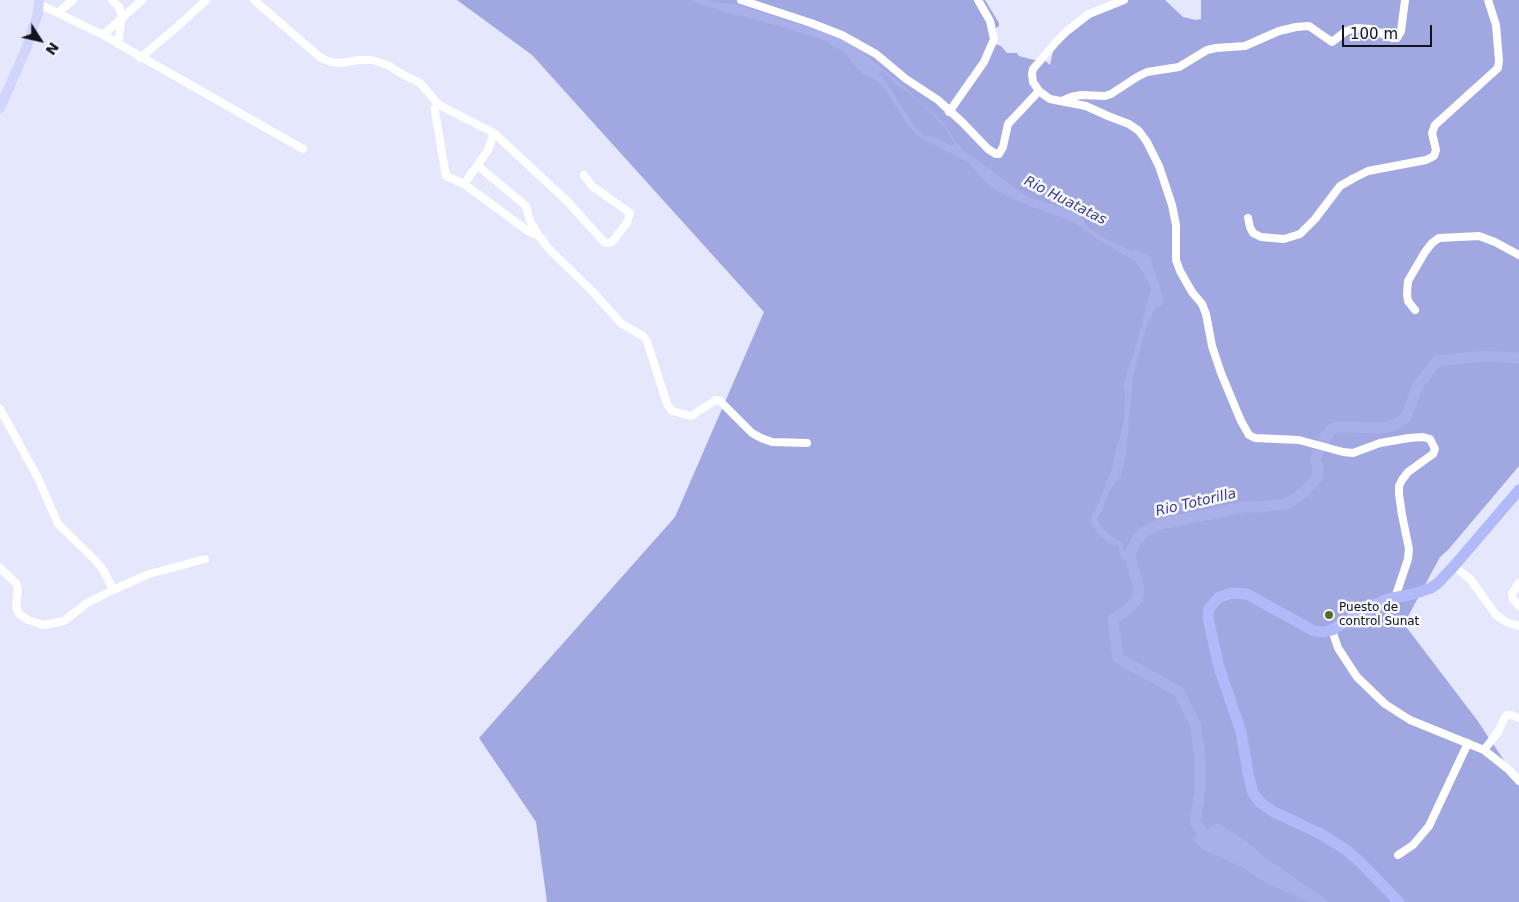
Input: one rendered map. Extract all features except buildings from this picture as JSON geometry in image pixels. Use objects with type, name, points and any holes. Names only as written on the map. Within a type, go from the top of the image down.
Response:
[{"type":"highway","points":[[1399,902],[1360,861],[1346,850],[1321,834],[1274,812],[1261,803],[1253,793],[1241,732],[1219,667],[1208,618],[1209,610],[1219,596],[1232,593],[1247,594],[1314,631],[1332,630],[1373,605],[1431,588],[1438,583],[1519,490]]},
{"type":"main road","points":[[0,108],[26,49],[38,14],[39,2]]},
{"type":"street","points":[[59,12],[73,0]]},
{"type":"street","points":[[112,0],[119,8],[122,16],[118,44]]},
{"type":"street","points":[[103,35],[142,0]]},
{"type":"street","points":[[140,58],[206,0]]},
{"type":"street","points":[[254,0],[321,58],[331,62],[342,63],[372,60],[388,65],[400,74],[409,76],[420,83],[439,105],[494,133],[567,201],[605,243],[612,242],[627,223],[630,213],[592,186],[584,175]]},
{"type":"street","points":[[741,0],[811,23],[853,41],[876,54],[906,79],[938,100],[988,149],[996,154],[1003,147],[1008,124],[1039,91]]},
{"type":"street","points":[[949,112],[984,62],[994,39],[990,21],[978,0]]},
{"type":"street","points":[[1124,0],[1089,14],[1056,42],[1037,64],[1032,74],[1033,82],[1039,91],[1050,99],[1086,106],[1129,124],[1139,131],[1147,142],[1159,166],[1172,205],[1176,225],[1176,260],[1192,292],[1202,304],[1217,362],[1249,434],[1255,438],[1299,440],[1343,452],[1353,452],[1380,443],[1417,437],[1430,439],[1435,449],[1433,454],[1408,472],[1402,480],[1398,494],[1409,549],[1408,559],[1395,598]]},
{"type":"street","points":[[1061,102],[1081,95],[1105,96],[1147,72],[1179,67],[1207,50],[1245,46],[1279,31],[1296,27],[1309,26],[1332,42],[1346,31],[1356,28],[1371,29],[1392,38],[1397,38],[1401,31],[1405,0]]},
{"type":"street","points":[[1248,218],[1253,233],[1261,237],[1284,239],[1300,234],[1316,219],[1340,186],[1368,171],[1426,160],[1434,156],[1436,150],[1432,133],[1435,125],[1498,68],[1496,25],[1488,0]]},
{"type":"street","points":[[39,2],[103,35],[303,150]]},
{"type":"street","points":[[439,105],[435,108],[435,112],[446,176],[464,184],[528,231],[540,237]]},
{"type":"street","points":[[464,184],[488,150],[494,133]]},
{"type":"street","points":[[478,166],[526,206],[530,221],[549,249],[592,291],[622,324],[643,336],[647,341],[667,404],[672,411],[691,416],[716,400],[752,433],[761,438],[772,442],[807,443]]},
{"type":"street","points":[[1414,310],[1408,301],[1408,281],[1425,252],[1439,238],[1479,236],[1495,242],[1519,256]]},
{"type":"street","points":[[0,409],[38,478],[58,524],[94,559],[104,571],[113,590]]},
{"type":"street","points":[[0,568],[16,583],[18,589],[16,606],[19,614],[28,620],[44,625],[64,621],[87,603],[149,574],[205,559]]},
{"type":"street","points":[[1454,566],[1471,580],[1496,615],[1506,622],[1519,626]]},
{"type":"street","points":[[1519,583],[1512,594],[1513,599],[1519,606]]},
{"type":"street","points":[[1332,630],[1338,648],[1356,677],[1386,704],[1410,720],[1484,750],[1508,769],[1519,782]]},
{"type":"street","points":[[1484,750],[1498,732],[1507,715],[1519,718]]},
{"type":"street","points":[[1398,855],[1413,845],[1429,826],[1468,743]]},
{"type":"shaded area","points":[[457,0],[985,0],[999,23],[999,26],[995,29],[995,44],[1001,46],[1007,53],[1017,53],[1019,56],[1034,60],[1042,58],[1050,65],[1054,47],[1083,15],[1118,0],[1165,0],[1183,17],[1196,20],[1201,19],[1201,0],[1519,0],[1519,466],[1440,557],[1404,624],[1477,720],[1519,783],[1519,902],[547,902],[536,822],[479,738],[675,517],[764,312],[532,55]]},
{"type":"shaded area","points":[[688,0],[708,0],[739,5],[835,35],[856,47],[908,90],[945,125],[964,151],[1013,187],[1028,197],[1079,213],[1086,225],[1100,236],[1131,251],[1136,250],[1147,254],[1150,258],[1163,297],[1162,305],[1153,312],[1145,330],[1133,377],[1126,455],[1121,476],[1109,492],[1097,519],[1100,525],[1112,537],[1121,541],[1123,549],[1130,556],[1128,564],[1120,555],[1119,546],[1107,542],[1096,531],[1091,523],[1091,517],[1099,502],[1113,465],[1121,434],[1124,418],[1125,392],[1123,385],[1135,350],[1151,289],[1143,272],[1135,261],[1098,240],[1077,224],[1013,199],[990,187],[967,161],[923,139],[908,126],[885,89],[874,78],[865,75],[856,67],[844,52],[822,39],[755,19],[731,14]],"holes":[[[879,71],[882,71],[919,101],[946,129],[955,145],[952,146],[937,138],[924,135],[914,126],[879,74]]]},
{"type":"shaded area","points":[[1217,823],[1242,838],[1270,861],[1330,902],[1309,902],[1266,883],[1242,867],[1205,851],[1192,839]]},
{"type":"waterway","name":"Rio Totorilla","points":[[1212,845],[1195,822],[1200,791],[1200,756],[1195,723],[1179,692],[1118,658],[1113,620],[1128,609],[1138,598],[1139,589],[1131,560],[1131,551],[1138,538],[1146,531],[1160,524],[1245,507],[1285,504],[1292,501],[1317,478],[1318,466],[1315,459],[1331,429],[1341,427],[1382,428],[1395,425],[1406,417],[1418,385],[1437,361],[1483,356],[1519,358]]},
{"type":"place","name":"Puesto de control Sunat","points":[[1329,615]]},
{"type":"water label","name":"Rio Huatatas","points":[[1065,201]]}]
